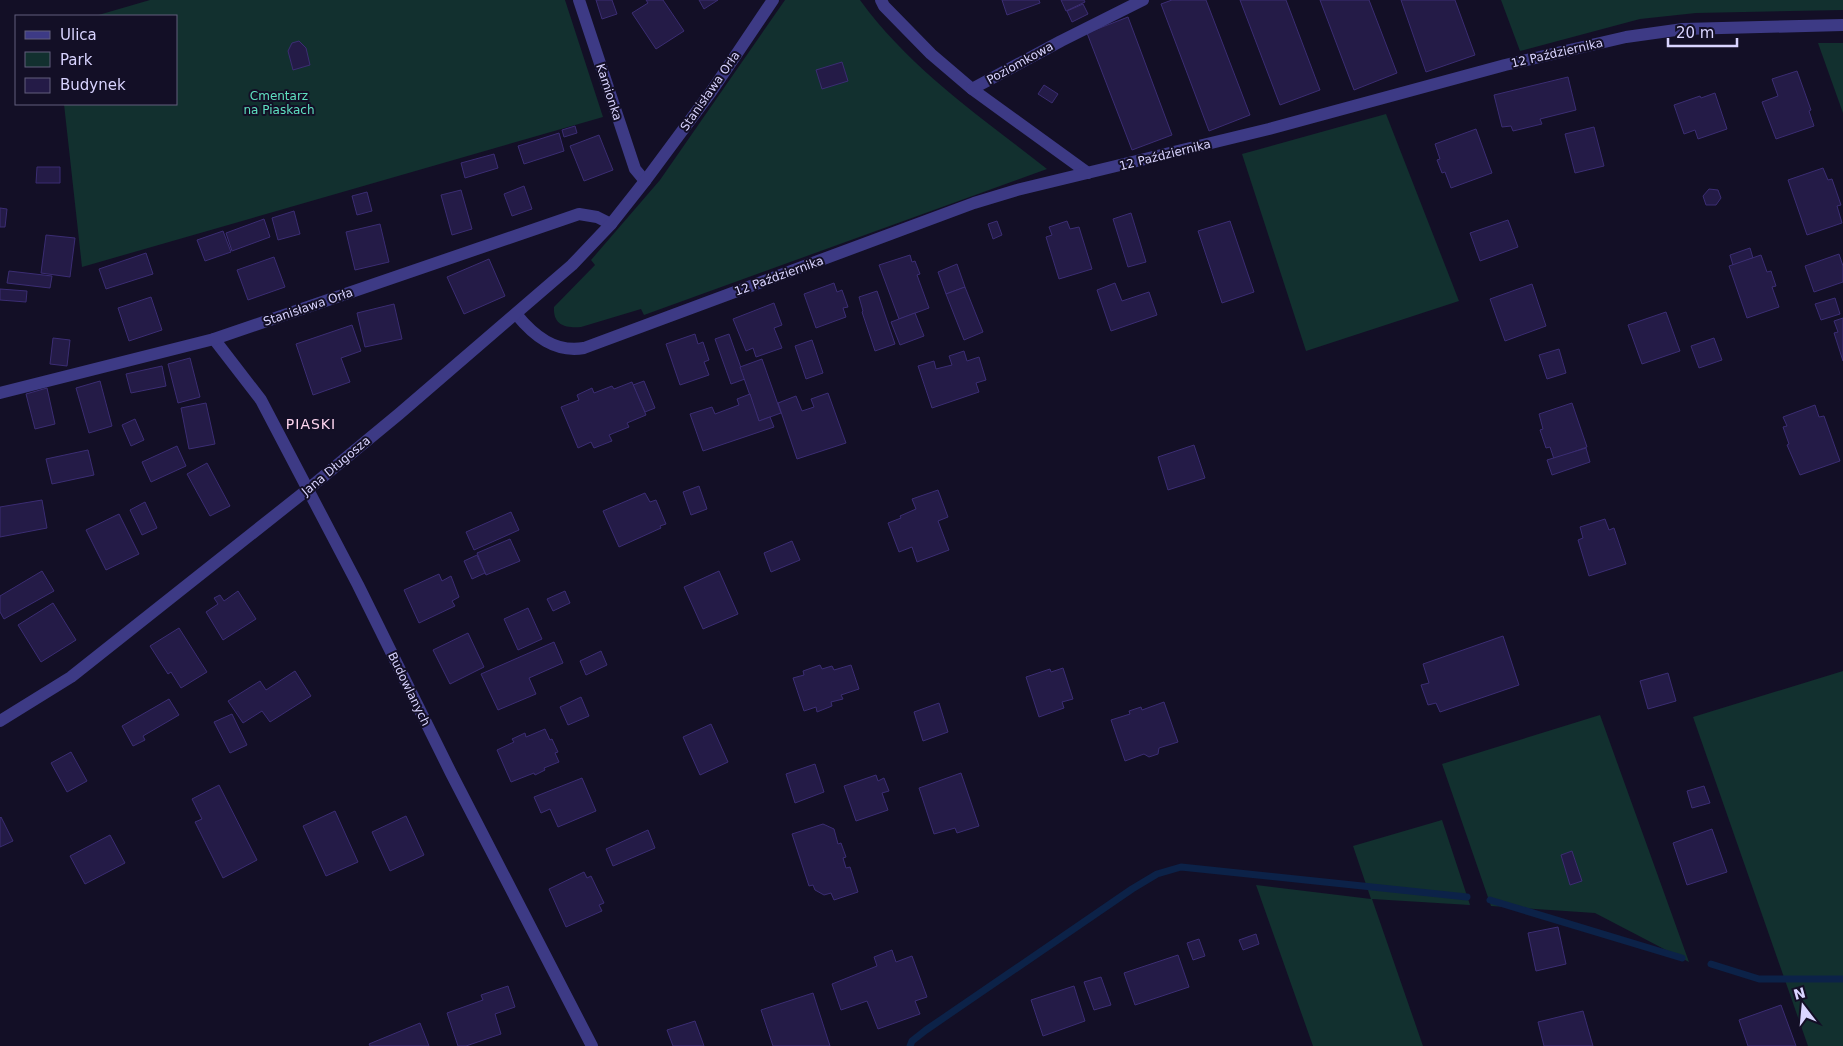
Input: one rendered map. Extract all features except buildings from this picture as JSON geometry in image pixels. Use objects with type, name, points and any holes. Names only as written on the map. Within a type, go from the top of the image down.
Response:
[{"type":"street","name":"Kamionka","points":[[579,0],[634,169],[646,182]]},
{"type":"street","name":"Stanisława Orła","points":[[646,182],[773,0]]},
{"type":"street","points":[[880,0],[931,54],[972,89]]},
{"type":"street","name":"Poziomkowa","points":[[1088,173],[972,89],[1061,40],[1143,0]]},
{"type":"street","name":"12 Października","points":[[516,314],[534,333],[562,349],[584,348],[974,203],[1017,190],[1261,131],[1505,65],[1626,37],[1683,30],[1843,25]]},
{"type":"street","name":"Jana Długosza","points":[[0,721],[71,677],[307,490],[572,265],[611,224],[646,182]]},
{"type":"street","name":"Stanisława Orła","points":[[0,393],[214,340],[579,214],[597,217],[611,224]]},
{"type":"street","name":"Budowlanych","points":[[214,340],[261,400],[358,585],[451,773],[592,1046]]},
{"type":"green space","name":"Cmentarz na Piaskach","points":[[150,0],[565,0],[603,117],[82,267],[64,105],[178,105],[178,15],[98,15]]},
{"type":"green space","points":[[785,0],[860,0],[901,48],[924,70],[972,111],[1047,169],[644,315],[641,309],[581,327],[570,327],[558,322],[554,313],[554,307],[595,265],[591,260],[660,180]]},
{"type":"green space","points":[[1501,0],[1843,0],[1843,10],[1696,13],[1640,19],[1520,51]]},
{"type":"green space","points":[[1818,43],[1843,43],[1843,113]]},
{"type":"green space","points":[[1386,114],[1459,301],[1306,351],[1242,154]]},
{"type":"green space","points":[[1843,671],[1843,1046],[1808,1046],[1693,717]]},
{"type":"green space","points":[[1600,715],[1689,962],[1595,913],[1491,906],[1442,764]]},
{"type":"green space","points":[[1442,820],[1470,905],[1372,899],[1423,1046],[1313,1046],[1256,885],[1371,899],[1353,846]]},
{"type":"waterway","points":[[910,1046],[912,1041],[926,1030],[1132,889],[1157,874],[1181,867],[1467,897]]},
{"type":"waterway","points":[[1490,900],[1682,958]]},
{"type":"waterway","points":[[1711,964],[1759,979],[1843,979]]},
{"type":"district","name":"PIASKI","points":[[311,424]]}]
